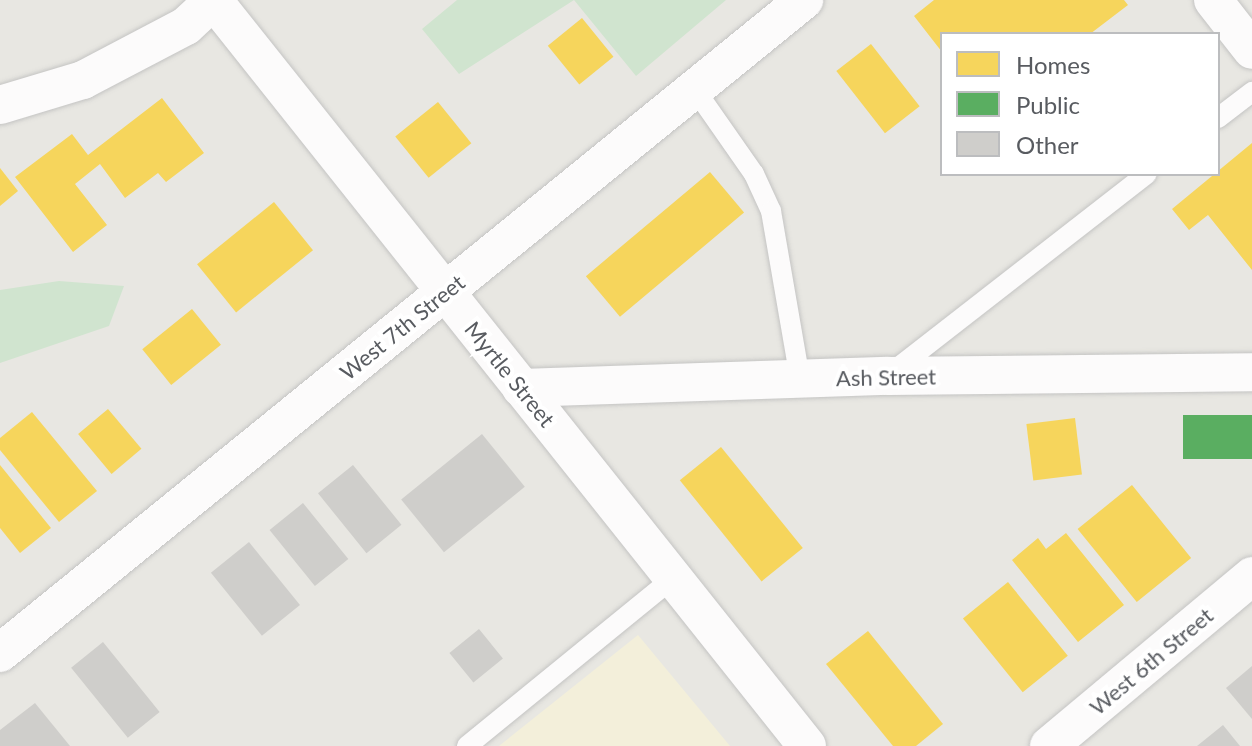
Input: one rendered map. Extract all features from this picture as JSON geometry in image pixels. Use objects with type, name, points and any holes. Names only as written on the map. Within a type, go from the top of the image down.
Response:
[{"type":"street","points":[[0,105],[83,80],[186,26],[214,0]]},
{"type":"street","name":"Myrtle Street","points":[[214,0],[807,746]]},
{"type":"street","name":"West 7th Street","points":[[0,653],[696,91],[804,0]]},
{"type":"street","points":[[1213,0],[1252,50]]},
{"type":"street","name":"Ash Street","points":[[521,388],[888,376],[1252,372]]},
{"type":"street","name":"West 6th Street","points":[[1049,746],[1252,576]]},
{"type":"lane","points":[[696,91],[754,174],[771,211],[800,379]]},
{"type":"lane","points":[[1220,116],[1252,92]]},
{"type":"lane","points":[[888,376],[1144,176]]},
{"type":"lane","points":[[467,746],[673,578]]},
{"type":"shaded area","points":[[638,635],[730,746],[499,746]]},
{"type":"green space","points":[[457,0],[574,0],[459,74],[422,29]]},
{"type":"green space","points":[[574,0],[726,0],[636,76]]},
{"type":"green space","points":[[59,281],[124,286],[109,326],[0,363],[0,290]]},
{"type":"building: Homes","points":[[934,0],[1124,0],[1128,5],[1093,32],[940,32],[940,49],[914,16]]},
{"type":"building: Homes","points":[[582,18],[613,57],[579,85],[548,46]]},
{"type":"building: Homes","points":[[871,44],[920,106],[885,133],[836,71]]},
{"type":"building: Homes","points":[[162,98],[204,153],[166,182],[158,173],[125,198],[100,164],[75,184],[107,225],[73,252],[15,177],[72,134],[88,155]]},
{"type":"building: Homes","points":[[438,102],[471,143],[429,178],[395,137]]},
{"type":"building: Homes","points":[[1252,143],[1252,270],[1208,215],[1189,230],[1172,209],[1212,176],[1220,176],[1220,169]]},
{"type":"building: Homes","points":[[0,168],[18,191],[0,206]]},
{"type":"building: Homes","points":[[710,172],[744,213],[620,317],[586,276]]},
{"type":"building: Homes","points":[[274,202],[313,250],[236,312],[197,264]]},
{"type":"building: Homes","points":[[192,309],[221,345],[171,385],[142,349]]},
{"type":"building: Homes","points":[[108,409],[141,449],[112,474],[78,434]]},
{"type":"building: Homes","points":[[32,412],[97,491],[59,522],[0,450],[0,438]]},
{"type":"building: Homes","points":[[1075,418],[1082,475],[1033,481],[1026,424]]},
{"type":"building: Homes","points":[[721,447],[803,548],[762,581],[680,480]]},
{"type":"building: Homes","points":[[0,465],[51,528],[20,553],[0,528]]},
{"type":"building: Homes","points":[[1132,485],[1191,558],[1137,602],[1078,529]]},
{"type":"building: Homes","points":[[1066,533],[1124,605],[1078,642],[1012,560],[1038,538],[1046,549]]},
{"type":"building: Homes","points":[[1008,582],[1068,656],[1023,692],[963,619]]},
{"type":"building: Homes","points":[[868,631],[943,724],[916,746],[893,746],[826,664]]},
{"type":"building: Public","points":[[1183,415],[1252,415],[1252,459],[1183,459]]},
{"type":"building: Other","points":[[482,434],[525,487],[444,552],[401,499]]},
{"type":"building: Other","points":[[353,465],[401,525],[366,553],[318,493]]},
{"type":"building: Other","points":[[303,503],[348,559],[315,586],[270,530]]},
{"type":"building: Other","points":[[249,542],[300,605],[262,636],[211,573]]},
{"type":"building: Other","points":[[479,629],[503,659],[473,682],[449,653]]},
{"type":"building: Other","points":[[103,642],[160,712],[128,738],[71,668]]},
{"type":"building: Other","points":[[1252,666],[1252,719],[1226,688]]},
{"type":"building: Other","points":[[35,703],[70,746],[0,746],[0,730]]},
{"type":"building: Other","points":[[1223,725],[1240,746],[1197,746]]}]
